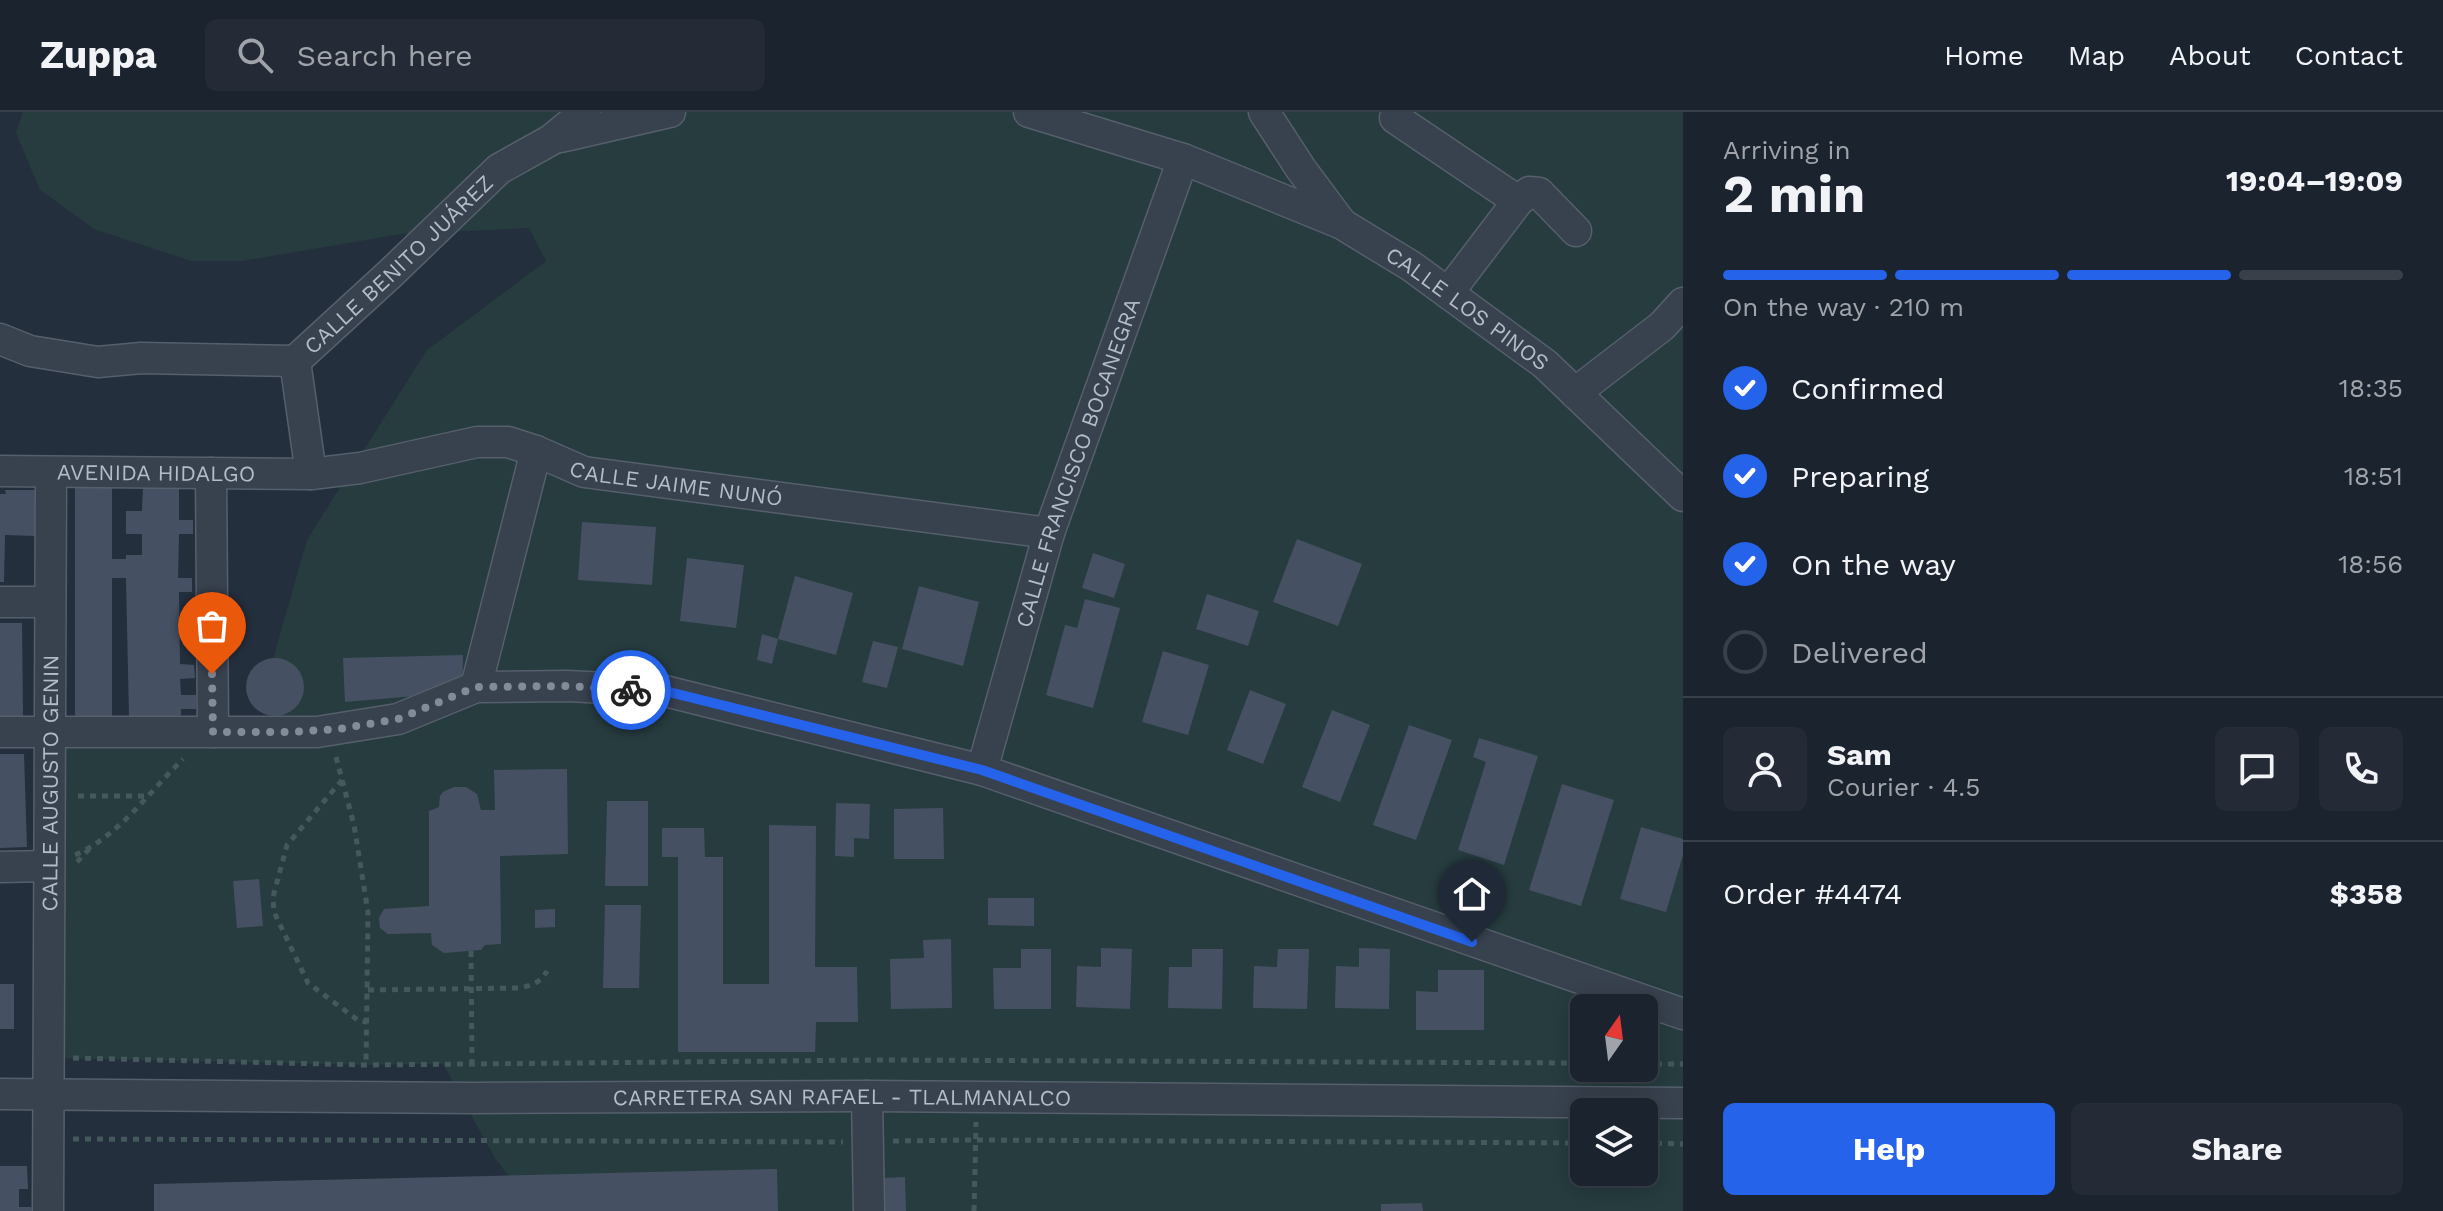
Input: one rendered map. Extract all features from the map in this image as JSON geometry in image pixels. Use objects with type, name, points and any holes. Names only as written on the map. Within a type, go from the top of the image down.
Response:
[{"type":"street","name":"CALLE BENITO JUÁREZ","points":[[0,339],[30,351],[98,362],[141,358],[295,361],[499,169],[551,140],[585,112]]},
{"type":"street","name":"CALLE BENITO JUÁREZ","points":[[551,140],[670,112]]},
{"type":"street","points":[[1029,112],[1183,159],[1342,224]]},
{"type":"street","name":"CALLE LOS PINOS","points":[[1264,112],[1342,224],[1411,266],[1545,364],[1683,496]]},
{"type":"street","points":[[1395,118],[1518,201]]},
{"type":"street","name":"CALLE FRANCISCO BOCANEGRA","points":[[982,770],[1049,533],[1183,159]]},
{"type":"street","points":[[1448,293],[1518,201],[1529,192],[1539,193],[1576,231]]},
{"type":"street","points":[[1575,393],[1662,326],[1683,303]]},
{"type":"street","points":[[295,361],[311,474]]},
{"type":"street","name":"CALLE JAIME NUNÓ","points":[[311,474],[360,468],[477,442],[508,442],[584,472],[1049,533]]},
{"type":"street","points":[[476,687],[536,451]]},
{"type":"street","name":"AVENIDA HIDALGO","points":[[0,471],[311,474]]},
{"type":"street","name":"CALLE AUGUSTO GENIN","points":[[48,1211],[51,472]]},
{"type":"street","points":[[211,473],[213,732]]},
{"type":"street","points":[[0,602],[50,602]]},
{"type":"street","points":[[0,732],[329,731],[398,719],[476,687],[567,686],[665,691],[982,770],[1683,1014]]},
{"type":"street","points":[[0,867],[48,866]]},
{"type":"street","name":"CARRETERA SAN RAFAEL - TLALMANALCO","points":[[0,1094],[474,1098],[867,1096],[1683,1103]]},
{"type":"street","points":[[867,1096],[869,1211]]},
{"type":"path","points":[[329,731],[356,833],[368,912],[366,1065]]},
{"type":"path","points":[[48,866],[90,848],[115,829],[213,732]]},
{"type":"path","points":[[342,780],[287,845],[273,897],[274,912],[308,983],[359,1021],[367,1022]]},
{"type":"path","points":[[49,796],[148,796]]},
{"type":"path","points":[[471,951],[474,1098]]},
{"type":"path","points":[[368,990],[532,986],[542,980],[547,971]]},
{"type":"path","points":[[48,1058],[366,1065],[894,1060],[1570,1063]]},
{"type":"path","points":[[1658,1064],[1683,1064]]},
{"type":"path","points":[[974,1211],[976,1097]]},
{"type":"path","points":[[48,1139],[1570,1143]]},
{"type":"path","points":[[1658,1143],[1683,1144]]},
{"type":"green space","points":[[23,112],[1683,112],[1683,1211],[535,1211],[495,1158],[443,1064],[50,1058],[50,733],[271,718],[273,659],[307,540],[427,350],[546,261],[529,228],[401,234],[242,261],[191,261],[94,229],[40,190],[16,133]]},
{"type":"building","points":[[75,487],[112,487],[112,559],[142,555],[142,534],[126,534],[126,511],[142,511],[143,488],[179,488],[179,520],[193,520],[193,534],[179,534],[178,578],[192,578],[192,592],[179,592],[180,664],[194,665],[195,678],[180,679],[181,695],[196,695],[196,709],[181,709],[181,716],[129,717],[126,578],[112,578],[112,718],[75,718]]},
{"type":"building","points":[[5,490],[37,490],[37,536],[5,535],[4,582],[0,582],[0,494],[6,494]]},
{"type":"building","points":[[582,522],[656,527],[652,585],[578,580]]},
{"type":"building","points":[[1297,539],[1362,564],[1338,626],[1273,602]]},
{"type":"building","points":[[1093,553],[1125,564],[1114,598],[1082,588]]},
{"type":"building","points":[[687,558],[744,565],[736,628],[680,621]]},
{"type":"building","points":[[795,576],[853,593],[836,655],[778,639]]},
{"type":"building","points":[[919,586],[979,602],[963,666],[902,649]]},
{"type":"building","points":[[1207,594],[1259,611],[1248,646],[1196,629]]},
{"type":"building","points":[[1085,599],[1120,608],[1093,708],[1046,695],[1065,625],[1077,628]]},
{"type":"building","points":[[0,623],[22,623],[23,717],[0,717]]},
{"type":"building","points":[[762,634],[778,639],[772,664],[757,660]]},
{"type":"building","points":[[873,641],[898,647],[887,688],[862,682]]},
{"type":"building","points":[[1163,651],[1209,665],[1188,735],[1142,722]]},
{"type":"building","points":[[463,655],[462,692],[345,702],[343,658]]},
{"type":"building","points":[[275,658],[296,666],[304,687],[296,708],[275,716],[254,708],[246,687],[254,666]]},
{"type":"building","points":[[1250,690],[1286,704],[1263,764],[1227,750]]},
{"type":"building","points":[[1332,710],[1370,725],[1340,802],[1302,787]]},
{"type":"building","points":[[1409,725],[1452,740],[1416,840],[1373,825]]},
{"type":"building","points":[[1479,738],[1538,756],[1504,865],[1458,850],[1486,762],[1473,757]]},
{"type":"building","points":[[0,754],[24,754],[27,847],[0,848]]},
{"type":"building","points":[[567,769],[568,854],[500,856],[501,944],[485,945],[481,950],[444,953],[432,945],[431,933],[388,934],[380,928],[379,918],[384,909],[429,906],[429,811],[439,807],[443,792],[454,787],[466,787],[477,794],[481,810],[495,810],[494,770]]},
{"type":"building","points":[[1562,784],[1614,800],[1581,906],[1529,890]]},
{"type":"building","points":[[607,801],[648,801],[648,886],[605,886]]},
{"type":"building","points":[[836,803],[870,804],[869,839],[854,838],[854,857],[835,856]]},
{"type":"building","points":[[943,808],[944,859],[894,859],[894,809]]},
{"type":"building","points":[[769,825],[816,826],[815,967],[857,967],[858,1022],[816,1022],[815,1052],[678,1052],[678,857],[662,857],[662,828],[704,828],[705,857],[723,857],[723,984],[769,984]]},
{"type":"building","points":[[1641,827],[1683,839],[1683,855],[1666,912],[1620,899]]},
{"type":"building","points":[[259,879],[263,926],[237,928],[233,881]]},
{"type":"building","points":[[988,898],[1034,898],[1034,926],[988,925]]},
{"type":"building","points":[[605,905],[641,905],[639,988],[603,988]]},
{"type":"building","points":[[555,909],[555,927],[535,928],[535,910]]},
{"type":"building","points":[[951,939],[952,1008],[891,1009],[890,959],[924,958],[923,940]]},
{"type":"building","points":[[1101,948],[1132,949],[1130,1009],[1076,1007],[1077,966],[1101,967]]},
{"type":"building","points":[[1359,948],[1390,949],[1389,1009],[1335,1008],[1336,966],[1359,967]]},
{"type":"building","points":[[1021,949],[1051,949],[1051,1009],[994,1009],[993,968],[1021,968]]},
{"type":"building","points":[[1192,949],[1223,949],[1222,1009],[1168,1008],[1169,967],[1192,967]]},
{"type":"building","points":[[1278,949],[1309,949],[1307,1009],[1253,1008],[1254,966],[1277,967]]},
{"type":"building","points":[[1438,970],[1484,970],[1484,1030],[1416,1030],[1416,991],[1438,992]]},
{"type":"building","points":[[0,984],[14,984],[14,1029],[0,1029]]},
{"type":"building","points":[[0,1166],[27,1166],[28,1189],[19,1189],[19,1207],[31,1207],[32,1211],[0,1211]]},
{"type":"building","points":[[777,1169],[778,1211],[154,1211],[154,1184]]},
{"type":"building","points":[[905,1177],[906,1211],[882,1211],[881,1178]]},
{"type":"building","points":[[1422,1203],[1423,1211],[1381,1211],[1381,1204]]},
{"type":"way so far","points":[[212,674],[213,732],[317,732],[398,719],[476,687],[567,686],[631,690]]},
{"type":"route","points":[[631,690],[665,691],[982,770],[1472,942]]}]
